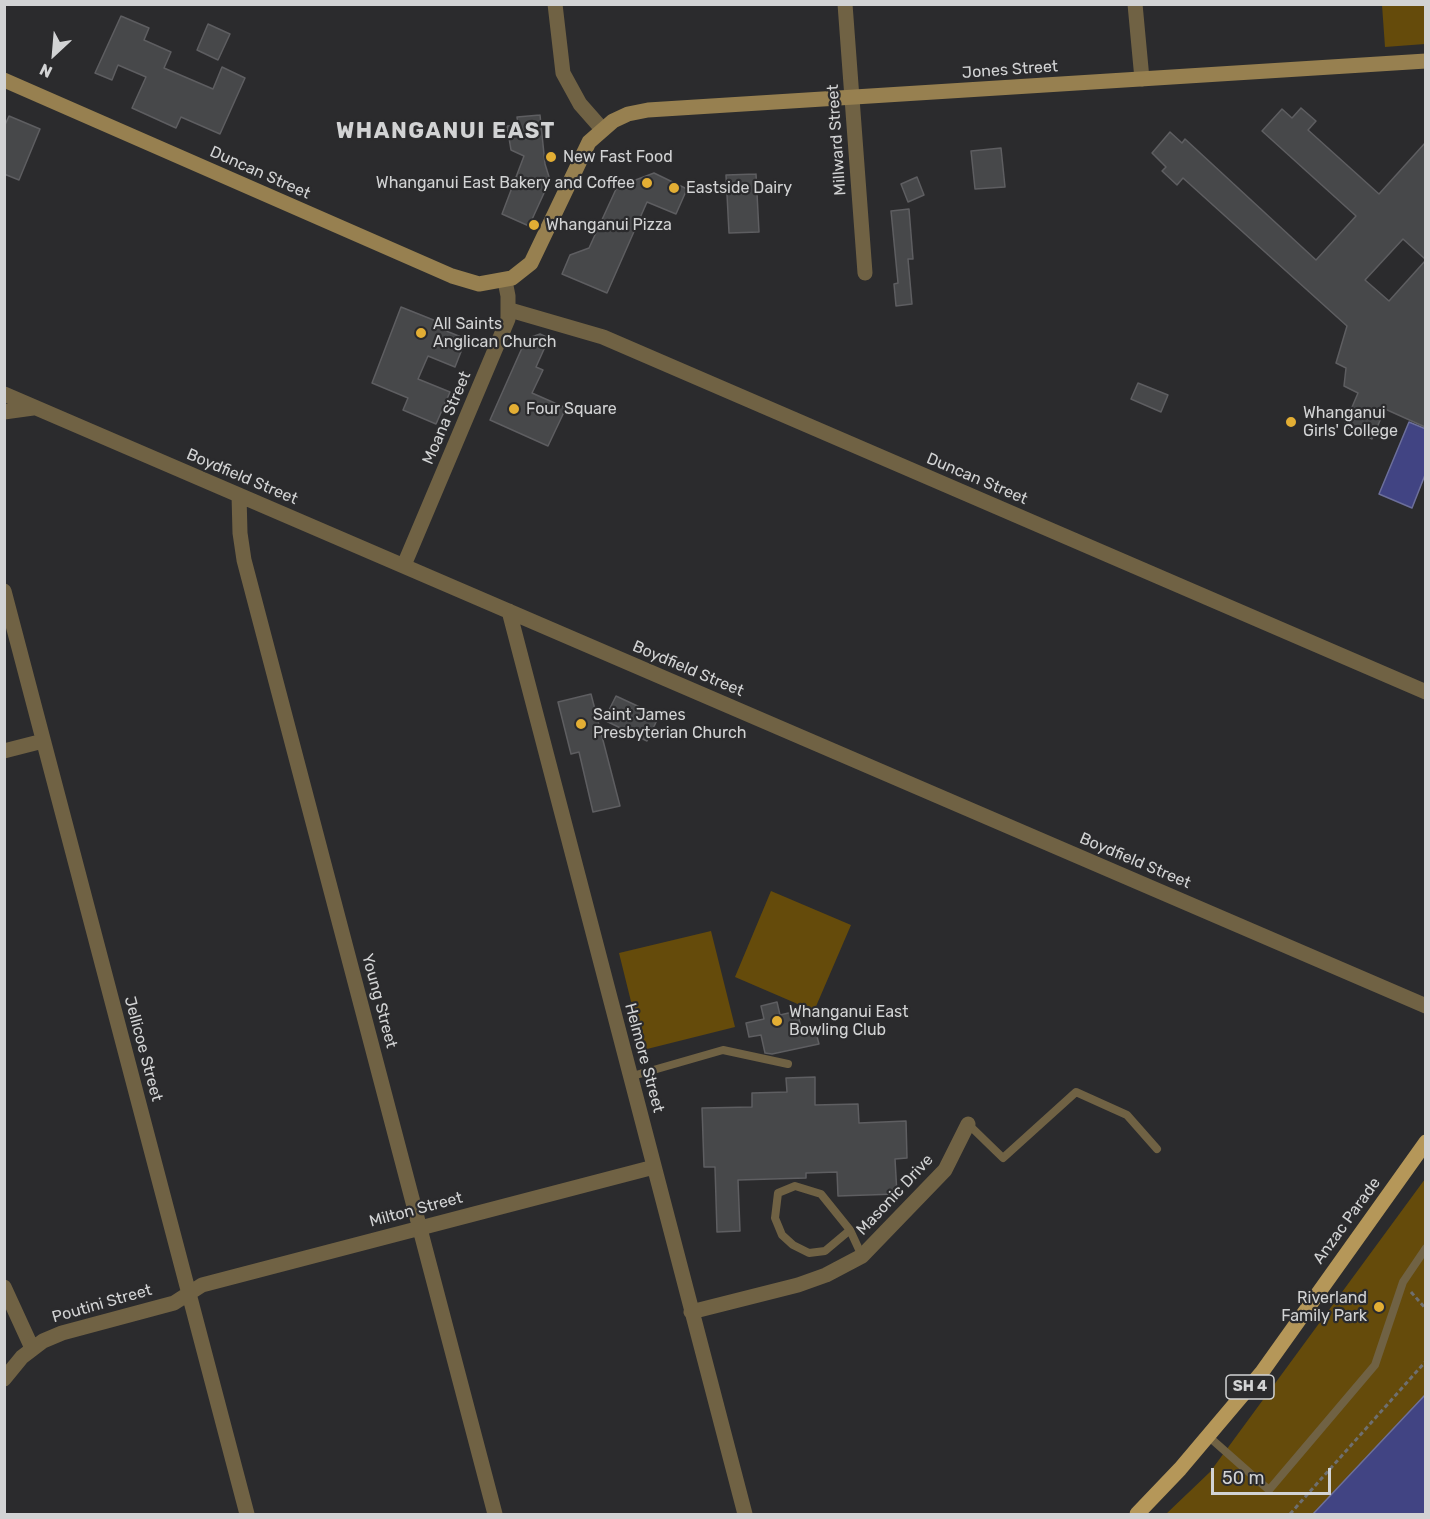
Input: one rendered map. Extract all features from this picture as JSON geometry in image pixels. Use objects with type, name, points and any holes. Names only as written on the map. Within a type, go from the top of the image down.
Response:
[{"type":"main road","name":"Jones Street","points":[[602,129],[628,114],[648,110],[852,99],[1425,61]]},
{"type":"main road","name":"Duncan Street","points":[[4,80],[452,276],[479,284],[505,281]]},
{"type":"main road","points":[[505,281],[525,269],[538,253],[580,158],[589,142],[602,129]]},
{"type":"main road","name":"Anzac Parade","points":[[1137,1515],[1262,1372],[1425,1142]]},
{"type":"street","points":[[555,4],[563,73],[580,104],[602,129]]},
{"type":"street","name":"Millward Street","points":[[845,4],[865,273]]},
{"type":"street","points":[[1136,4],[1142,79]]},
{"type":"street","name":"Moana Street","points":[[404,566],[508,319],[510,310],[505,281]]},
{"type":"street","name":"Duncan Street","points":[[510,310],[603,337],[1425,692]]},
{"type":"street","name":"Boydfield Street","points":[[4,394],[1425,1006]]},
{"type":"street","points":[[4,412],[36,408]]},
{"type":"street","name":"Young Street","points":[[239,495],[240,533],[244,560],[495,1515]]},
{"type":"street","name":"Jellicoe Street","points":[[4,591],[247,1515]]},
{"type":"street","name":"Helmore Street","points":[[509,611],[745,1515]]},
{"type":"street","points":[[4,751],[44,741]]},
{"type":"street","name":"Masonic Drive","points":[[692,1312],[798,1285],[826,1275],[862,1256],[945,1170],[968,1124]]},
{"type":"street","name":"Milton Street","points":[[188,1293],[202,1285],[654,1167]]},
{"type":"street","points":[[4,1287],[32,1348]]},
{"type":"street","name":"Poutini Street","points":[[4,1379],[32,1348],[62,1333],[174,1303],[188,1293]]},
{"type":"lane","points":[[629,1077],[723,1050],[788,1064]]},
{"type":"lane","points":[[968,1124],[1003,1158],[1076,1092],[1127,1115],[1157,1149]]},
{"type":"lane","points":[[850,1230],[825,1251],[809,1253],[801,1250],[782,1235],[775,1218],[778,1193],[795,1186],[821,1194],[850,1230],[862,1256]]},
{"type":"lane","points":[[1208,1436],[1269,1490],[1375,1365],[1403,1282],[1425,1248]]},
{"type":"lane","points":[[1417,1259],[1425,1266]]},
{"type":"path","points":[[1403,1282],[1425,1309]]},
{"type":"path","points":[[1290,1515],[1425,1361]]},
{"type":"shaded area","points":[[1382,5],[1425,5],[1425,44],[1385,47]]},
{"type":"shaded area","points":[[1409,422],[1426,429],[1425,475],[1412,508],[1379,494]]},
{"type":"shaded area","points":[[771,891],[851,925],[814,1011],[735,977]]},
{"type":"shaded area","points":[[711,931],[735,1027],[643,1050],[619,953]]},
{"type":"shaded area","name":"Riverland Family Park","points":[[1425,1179],[1425,1404],[1330,1514],[1166,1514],[1210,1472]]},
{"type":"shaded area","points":[[1425,1395],[1425,1514],[1313,1514]]},
{"type":"building","points":[[121,16],[149,28],[144,40],[171,52],[164,68],[213,89],[222,67],[245,78],[220,134],[181,117],[176,128],[132,108],[146,77],[118,65],[112,80],[95,73]]},
{"type":"building","points":[[208,24],[230,34],[218,60],[197,50]]},
{"type":"building","points":[[1301,108],[1316,121],[1308,130],[1379,194],[1425,143],[1425,259],[1403,239],[1365,280],[1389,301],[1425,261],[1425,427],[1385,409],[1372,439],[1344,426],[1358,393],[1344,386],[1346,368],[1336,363],[1347,326],[1183,178],[1177,185],[1162,171],[1166,167],[1152,153],[1170,132],[1182,143],[1185,139],[1316,260],[1356,216],[1262,131],[1282,109],[1292,118]]},
{"type":"building","points":[[540,115],[545,164],[550,180],[529,226],[502,214],[524,156],[511,150],[507,126],[518,125],[517,117]]},
{"type":"building","points":[[9,116],[40,129],[19,180],[4,174],[4,127]]},
{"type":"building","points":[[1001,148],[1005,187],[975,189],[971,151]]},
{"type":"building","points":[[654,173],[687,189],[676,214],[647,202],[607,293],[562,274],[570,255],[589,248],[617,187]]},
{"type":"building","points":[[756,174],[759,232],[729,233],[726,175]]},
{"type":"building","points":[[917,177],[924,195],[908,202],[901,184]]},
{"type":"building","points":[[909,209],[913,259],[908,259],[912,304],[896,306],[894,284],[898,283],[891,211]]},
{"type":"building","points":[[401,307],[441,323],[439,328],[466,339],[455,367],[428,356],[418,379],[450,392],[436,424],[403,410],[408,398],[372,383]]},
{"type":"building","points":[[540,334],[549,338],[536,367],[543,370],[532,393],[566,408],[548,446],[490,420],[526,339]]},
{"type":"building","points":[[1138,383],[1168,395],[1161,412],[1131,399]]},
{"type":"building","points":[[591,694],[620,806],[593,812],[579,752],[571,754],[558,702]]},
{"type":"building","points":[[616,696],[659,716],[647,741],[604,720]]},
{"type":"building","points":[[777,1002],[780,1015],[797,1011],[802,1032],[815,1029],[819,1044],[772,1054],[765,1053],[761,1035],[749,1037],[746,1023],[764,1019],[761,1006]]},
{"type":"building","points":[[815,1077],[815,1105],[858,1104],[859,1123],[906,1121],[907,1158],[895,1159],[897,1194],[838,1196],[837,1172],[806,1173],[806,1178],[738,1180],[740,1231],[717,1232],[715,1167],[704,1167],[702,1108],[752,1107],[752,1093],[787,1092],[786,1078]]},
{"type":"place","name":"New Fast Food","points":[[551,157]]},
{"type":"place","name":"Whanganui East Bakery and Coffee","points":[[647,183]]},
{"type":"place","name":"Eastside Dairy","points":[[674,188]]},
{"type":"place","name":"Whanganui Pizza","points":[[534,225]]},
{"type":"place","name":"All Saints Anglican Church","points":[[421,333]]},
{"type":"place","name":"Four Square","points":[[514,409]]},
{"type":"place","name":"Whanganui Girls' College","points":[[1291,422]]},
{"type":"place","name":"Saint James Presbyterian Church","points":[[581,724]]},
{"type":"place","name":"Whanganui East Bowling Club","points":[[777,1021]]},
{"type":"place","name":"Riverland Family Park","points":[[1379,1307]]},
{"type":"district","name":"WHANGANUI EAST","points":[[446,132]]}]
